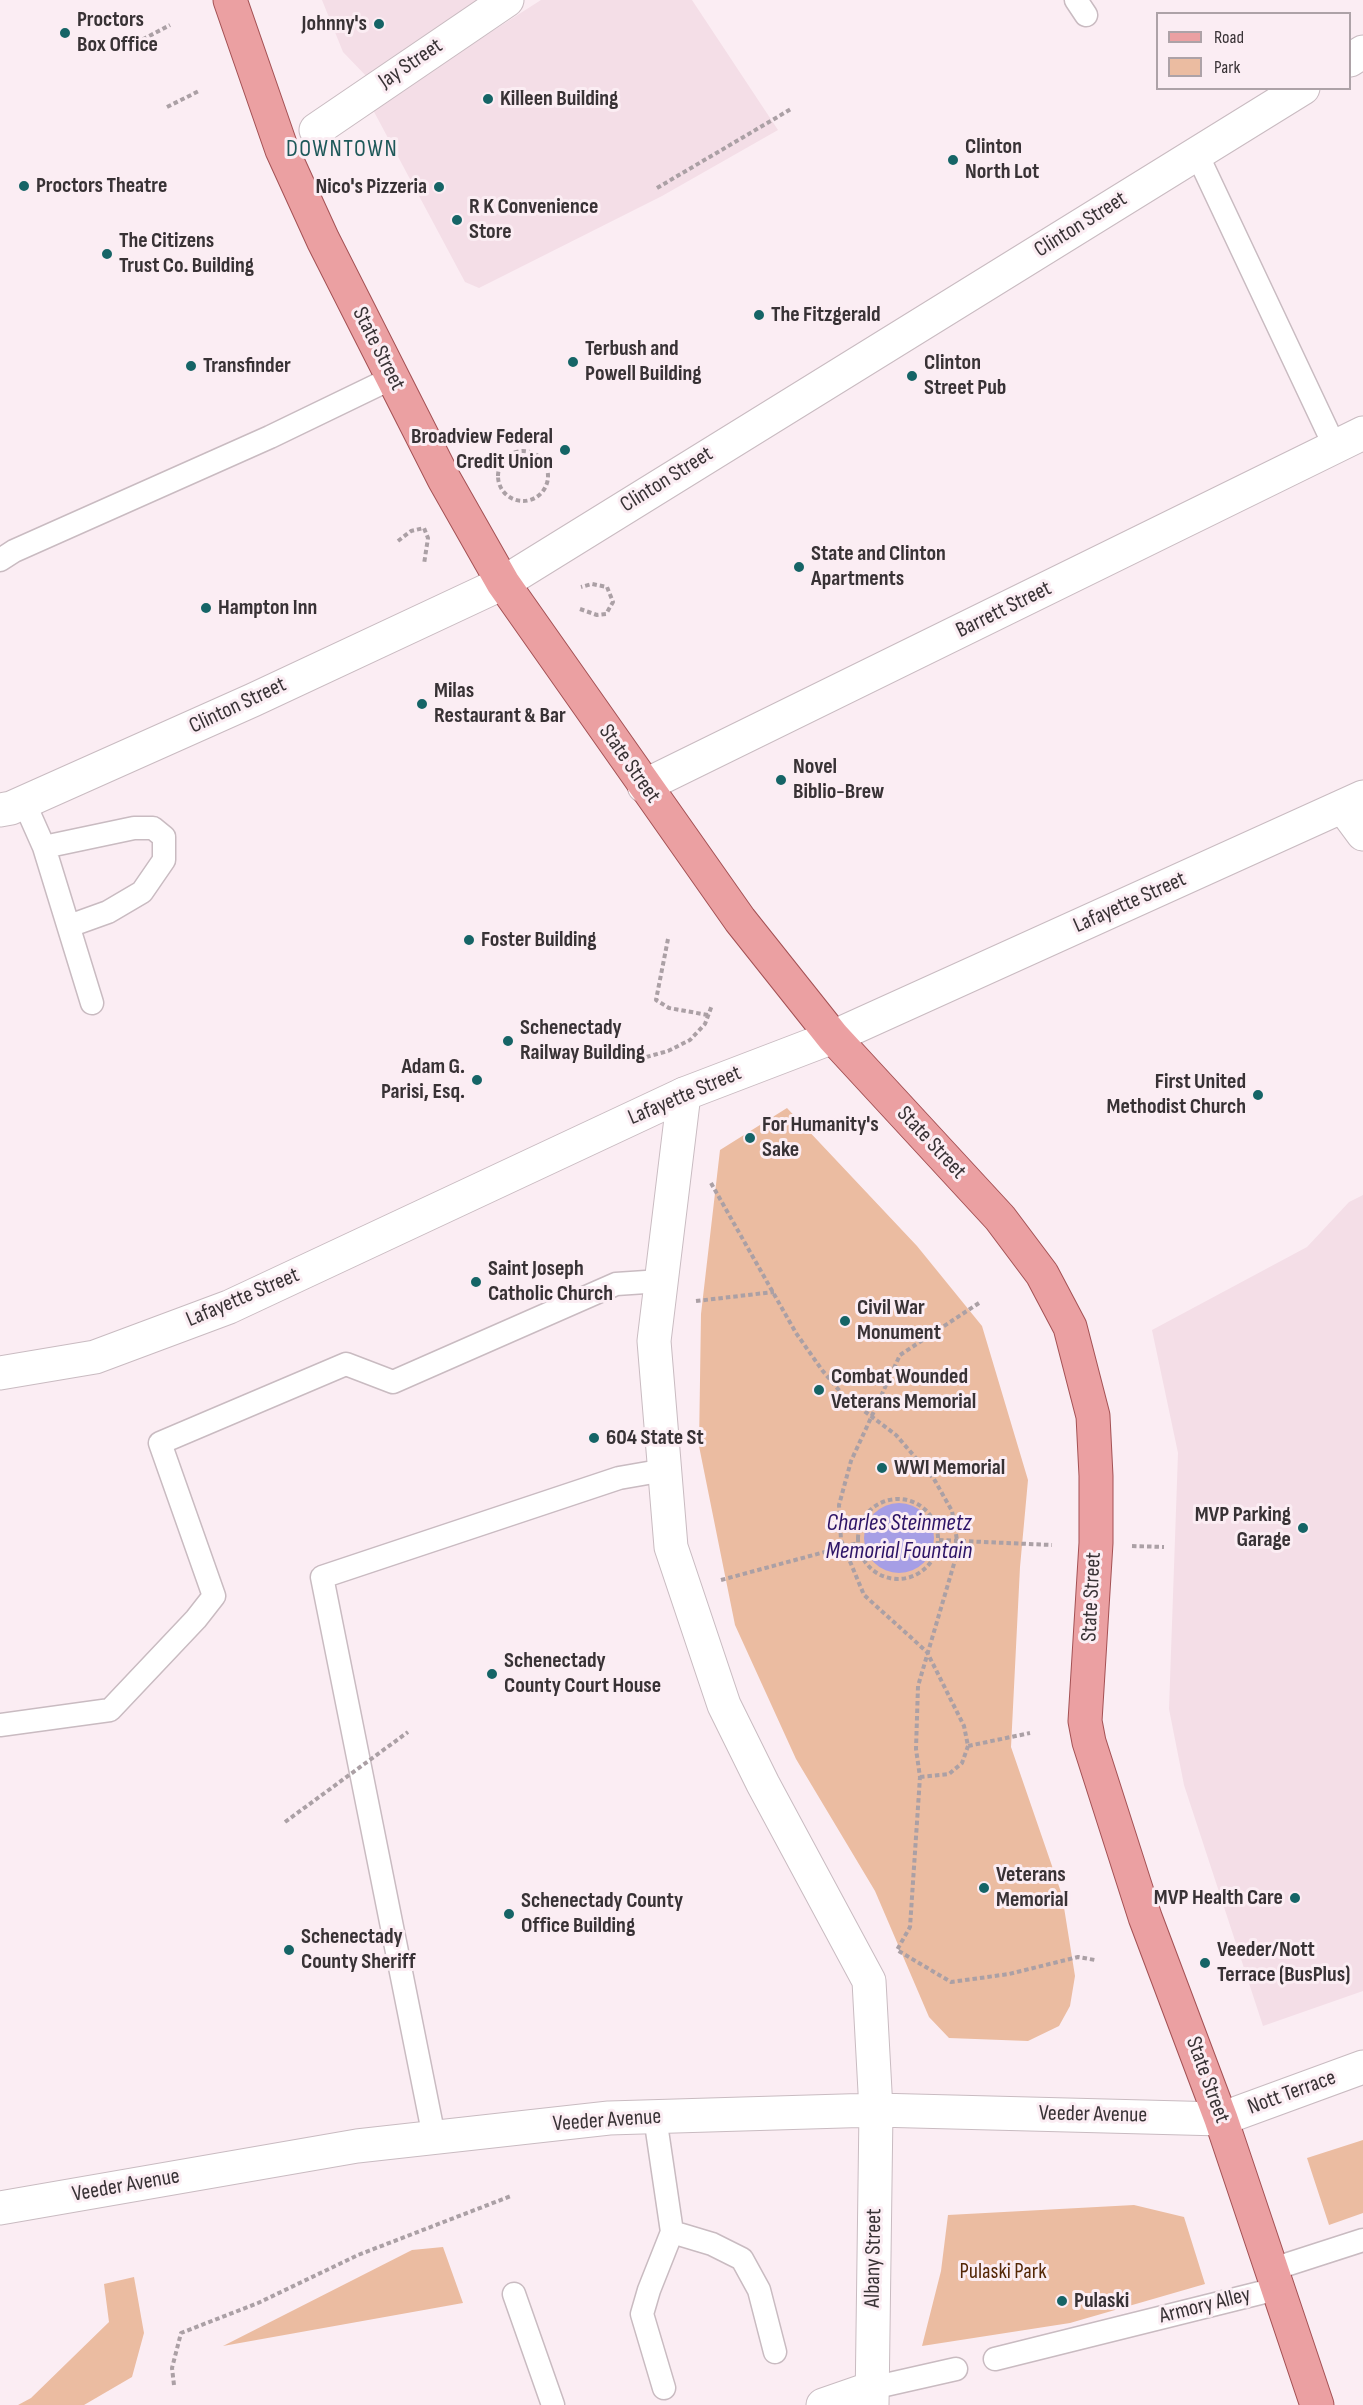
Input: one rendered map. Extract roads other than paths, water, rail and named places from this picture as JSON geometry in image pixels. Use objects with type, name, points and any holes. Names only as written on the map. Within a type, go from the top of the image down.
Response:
[{"type":"main road","name":"State Street","points":[[230,0],[282,150],[323,240],[444,479],[502,583],[740,920],[833,1037],[1000,1218],[1042,1274],[1070,1327],[1093,1416],[1096,1476],[1096,1543],[1085,1721],[1089,1742],[1145,1917],[1221,2119],[1317,2405]]},
{"type":"street","name":"Jay Street","points":[[316,130],[507,0]]},
{"type":"street","name":"Clinton Street","points":[[12,806],[502,583],[1300,90]]},
{"type":"street","name":"Barrett Street","points":[[644,786],[1349,440]]},
{"type":"street","name":"Lafayette Street","points":[[0,1373],[95,1357],[229,1307],[684,1094],[833,1037],[1353,802]]},
{"type":"street","points":[[1353,802],[1363,834]]},
{"type":"street","points":[[684,1094],[654,1341],[671,1547],[724,1705],[763,1784],[869,1981],[876,2110]]},
{"type":"street","name":"Nott Terrace","points":[[1221,2119],[1363,2067]]},
{"type":"street","name":"Veeder Avenue","points":[[0,2208],[357,2146],[609,2118],[876,2110],[1221,2119]]},
{"type":"street","name":"Albany Street","points":[[872,2396],[876,2110]]},
{"type":"street","points":[[823,2405],[872,2396]]},
{"type":"lane","points":[[1197,154],[1349,440]]},
{"type":"lane","points":[[0,560],[14,551],[270,436],[392,378]]},
{"type":"lane","points":[[12,806],[44,847],[92,1003]]},
{"type":"lane","points":[[44,847],[134,828],[153,828],[164,837],[164,860],[142,892],[108,912],[69,926]]},
{"type":"lane","points":[[0,1725],[110,1710],[196,1619],[214,1596],[160,1443],[345,1364],[393,1382],[616,1284],[661,1281]]},
{"type":"lane","points":[[434,2137],[322,1577],[619,1478],[665,1470]]},
{"type":"lane","points":[[655,2117],[672,2232],[642,2314],[664,2388]]},
{"type":"lane","points":[[672,2232],[712,2244],[742,2259],[759,2290],[775,2352]]},
{"type":"lane","name":"Armory Alley","points":[[995,2359],[1273,2279],[1363,2240]]},
{"type":"lane","points":[[514,2295],[553,2405]]},
{"type":"lane","points":[[872,2396],[957,2369]]},
{"type":"water","name":"Charles Steinmetz Memorial Fountain","points":[[899,1503],[912,1506],[924,1513],[931,1525],[934,1538],[931,1551],[924,1563],[912,1570],[899,1573],[886,1570],[874,1563],[867,1551],[864,1538],[867,1525],[874,1513],[886,1506]]},
{"type":"place","name":"Johnny's","points":[[379,24]]},
{"type":"place","name":"Proctors Box Office","points":[[65,33]]},
{"type":"place","name":"Killeen Building","points":[[488,99]]},
{"type":"place","name":"Clinton North Lot","points":[[953,160]]},
{"type":"place","name":"Proctors Theatre","points":[[24,186]]},
{"type":"place","name":"Nico's Pizzeria","points":[[439,187]]},
{"type":"place","name":"R K Convenience Store","points":[[457,220]]},
{"type":"place","name":"The Citizens Trust Co. Building","points":[[107,254]]},
{"type":"place","name":"The Fitzgerald","points":[[759,315]]},
{"type":"place","name":"Terbush and Powell Building","points":[[573,362]]},
{"type":"place","name":"Transfinder","points":[[191,366]]},
{"type":"place","name":"Clinton Street Pub","points":[[912,376]]},
{"type":"place","name":"Broadview Federal Credit Union","points":[[565,450]]},
{"type":"place","name":"State and Clinton Apartments","points":[[799,567]]},
{"type":"place","name":"Hampton Inn","points":[[206,608]]},
{"type":"place","name":"Milas Restaurant & Bar","points":[[422,704]]},
{"type":"place","name":"Novel Biblio-Brew","points":[[781,780]]},
{"type":"place","name":"Foster Building","points":[[469,940]]},
{"type":"place","name":"Schenectady Railway Building","points":[[508,1041]]},
{"type":"place","name":"Adam G. Parisi, Esq.","points":[[477,1080]]},
{"type":"place","name":"First United Methodist Church","points":[[1258,1095]]},
{"type":"place","name":"For Humanity's Sake","points":[[750,1138]]},
{"type":"place","name":"Saint Joseph Catholic Church","points":[[476,1282]]},
{"type":"place","name":"Civil War Monument","points":[[845,1321]]},
{"type":"place","name":"Combat Wounded Veterans Memorial","points":[[819,1390]]},
{"type":"place","name":"604 State St","points":[[594,1438]]},
{"type":"place","name":"WWI Memorial","points":[[882,1468]]},
{"type":"place","name":"MVP Parking Garage","points":[[1303,1528]]},
{"type":"place","name":"Schenectady County Court House","points":[[492,1674]]},
{"type":"place","name":"Veterans Memorial","points":[[984,1888]]},
{"type":"place","name":"MVP Health Care","points":[[1295,1898]]},
{"type":"place","name":"Schenectady County Office Building","points":[[509,1914]]},
{"type":"place","name":"Schenectady County Sheriff","points":[[289,1950]]},
{"type":"place","name":"Veeder/Nott Terrace (BusPlus)","points":[[1205,1963]]},
{"type":"place","name":"Pulaski","points":[[1062,2301]]},
{"type":"district","name":"DOWNTOWN","points":[[342,150]]},
{"type":"park label","name":"Pulaski Park","points":[[1003,2272]]}]
